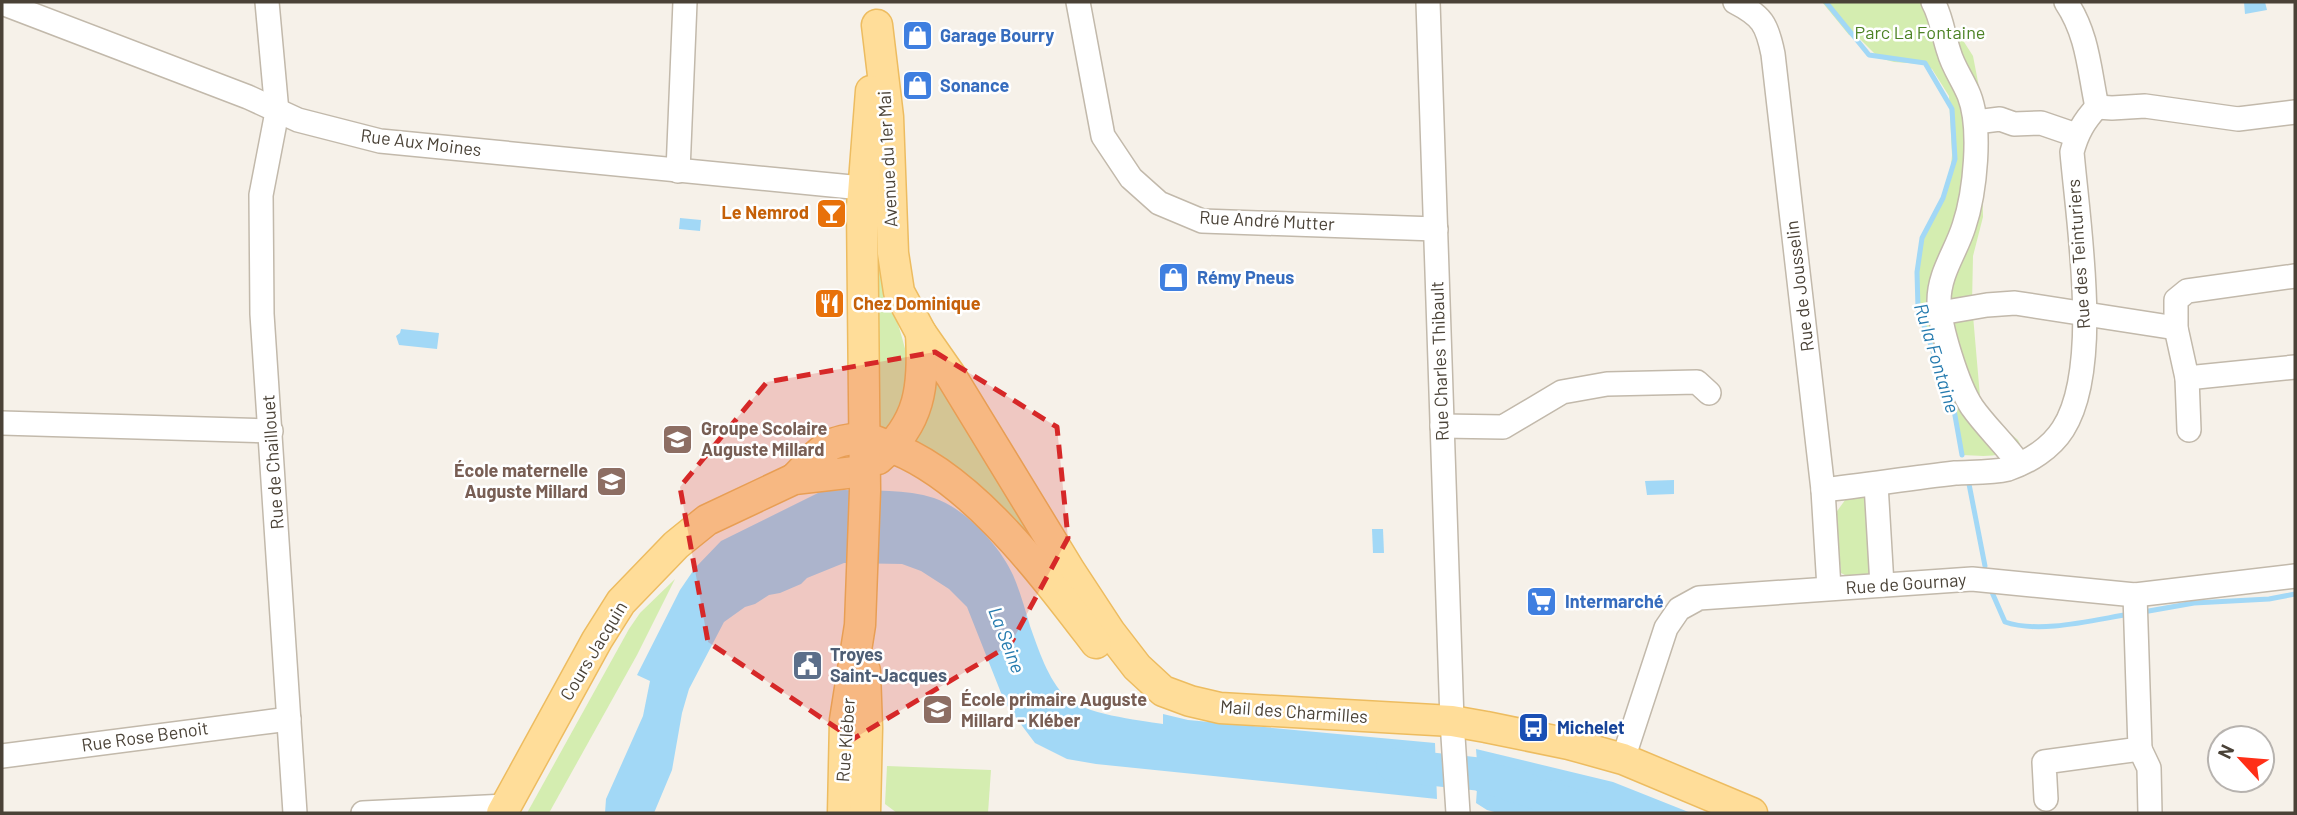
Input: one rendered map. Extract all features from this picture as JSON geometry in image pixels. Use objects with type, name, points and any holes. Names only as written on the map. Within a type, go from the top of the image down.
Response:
[{"type":"main road","name":"Avenue du 1er Mai","points":[[864,481],[862,188],[878,13]]},
{"type":"main road","name":"Avenue du 1er Mai","points":[[878,13],[888,117],[893,253],[899,292],[921,333],[951,376]]},
{"type":"main road","name":"Avenue du 1er Mai","points":[[829,445],[843,420],[849,395],[852,299],[862,242]]},
{"type":"main road","name":"Avenue du 1er Mai","points":[[864,481],[892,447],[920,398],[923,375],[921,333]]},
{"type":"main road","name":"Mail des Charmilles","points":[[951,376],[1110,632],[1137,667],[1163,691],[1220,708],[1569,744],[1623,760],[1752,813]]},
{"type":"main road","points":[[829,445],[863,437],[892,447],[924,463],[954,484],[1011,538],[1048,580],[1100,648],[1118,666],[1163,691]]},
{"type":"main road","name":"Cours Jacquin","points":[[504,809],[597,640],[621,602],[640,579],[707,520],[794,479],[829,445]]},
{"type":"main road","name":"Cours Jacquin","points":[[794,479],[864,481]]},
{"type":"main road","name":"Rue Kléber","points":[[843,813],[845,720],[860,625],[864,481]]},
{"type":"main road","name":"Rue Kléber","points":[[860,625],[867,680],[865,813]]},
{"type":"street","name":"Rue de Chaillouet","points":[[267,2],[277,112],[261,195],[262,314],[295,813]]},
{"type":"street","points":[[678,171],[685,2]]},
{"type":"street","name":"Rue André Mutter","points":[[1078,2],[1103,136],[1131,178],[1159,203],[1202,221],[1436,229]]},
{"type":"street","name":"Rue Charles Thibault","points":[[1428,2],[1452,730],[1458,813]]},
{"type":"street","name":"Rue de Jousselin","points":[[1735,2],[1765,23],[1773,54],[1823,490],[1829,589]]},
{"type":"street","points":[[2066,2],[2075,15],[2087,44],[2097,107]]},
{"type":"street","name":"Rue Aux Moines","points":[[2,3],[248,97],[298,120],[380,141],[862,188]]},
{"type":"street","points":[[1937,4],[1949,54],[1969,95],[1976,122],[1970,205],[1964,227],[1941,281],[1940,313],[1965,394],[1973,409],[2019,464]]},
{"type":"street","points":[[2097,107],[2145,106],[2238,118],[2295,112]]},
{"type":"street","points":[[1976,122],[2000,119],[2014,124],[2041,123],[2076,135],[2097,107]]},
{"type":"street","name":"Rue des Teinturiers","points":[[1823,490],[2006,469],[2046,448],[2063,429],[2076,402],[2086,314],[2072,152],[2076,135]]},
{"type":"street","name":"Avenue du 1er Mai","points":[[862,188],[874,201],[879,213],[888,270],[899,292]]},
{"type":"street","points":[[2189,430],[2186,378],[2176,328],[2176,300],[2187,291],[2295,276]]},
{"type":"street","points":[[1940,313],[1987,304],[2015,303],[2176,328]]},
{"type":"street","points":[[2186,378],[2295,367]]},
{"type":"street","points":[[1442,426],[1503,427],[1562,392],[1607,384],[1697,382],[1709,393]]},
{"type":"street","points":[[2,423],[271,431]]},
{"type":"street","points":[[1876,484],[1882,585]]},
{"type":"street","name":"Rue de Gournay","points":[[1623,760],[1666,628],[1679,609],[1699,598],[1972,579],[2135,599],[2295,576]]},
{"type":"street","points":[[2135,599],[2140,749],[2149,768],[2150,813]]},
{"type":"street","name":"Rue Rose Benoit","points":[[2,756],[289,719]]},
{"type":"street","points":[[2046,799],[2044,762],[2140,749]]},
{"type":"street","points":[[363,813],[504,809]]},
{"type":"highlighted area","points":[[935,352],[1057,427],[1068,538],[1010,645],[853,739],[708,642],[680,487],[767,382]]},
{"type":"green space","name":"Parc La Fontaine","points":[[1822,2],[1945,2],[1941,6],[1973,56],[1985,118],[1982,156],[1983,217],[1973,256],[1972,304],[1981,408],[2020,444],[2006,452],[1992,456],[1962,455],[1955,419],[1943,391],[1917,309],[1916,264],[1920,243],[1950,177],[1952,155],[1949,96],[1932,69],[1922,64],[1879,58],[1860,39],[1849,35]]},
{"type":"green space","points":[[877,230],[881,272],[905,347],[910,381],[907,399],[888,433],[873,424]]},
{"type":"green space","points":[[932,366],[1049,564],[908,441]]},
{"type":"green space","points":[[1869,493],[1875,574],[1847,576],[1841,573],[1835,514],[1848,496]]},
{"type":"green space","points":[[675,579],[637,655],[549,813],[527,813],[629,629],[640,613]]},
{"type":"green space","points":[[887,766],[991,770],[988,813],[897,813],[885,804]]},
{"type":"water","points":[[2244,2],[2265,2],[2267,10],[2245,14]]},
{"type":"water","points":[[680,218],[701,220],[700,231],[679,229]]},
{"type":"water","points":[[401,329],[439,333],[437,349],[399,345],[396,336]]},
{"type":"water","points":[[1674,480],[1674,494],[1647,495],[1645,481]]},
{"type":"water","points":[[822,491],[912,493],[934,498],[958,510],[980,529],[1000,552],[1016,581],[1036,644],[1049,673],[1060,690],[1074,703],[1112,715],[1163,724],[1163,714],[1188,720],[1435,743],[1437,799],[1067,759],[1035,743],[1005,703],[967,607],[949,589],[921,571],[902,564],[844,563],[807,578],[801,584],[780,593],[769,595],[724,622],[689,689],[672,770],[654,813],[605,813],[606,799],[643,716],[650,681],[637,675],[680,590],[695,568],[721,541]]},
{"type":"water","points":[[1372,529],[1383,529],[1384,553],[1373,553]]},
{"type":"water","points":[[1476,749],[1613,782],[1691,813],[1498,813],[1487,810],[1476,803]]},
{"type":"waterway","name":"Ru la Fontaine","points":[[1826,2],[1869,55],[1925,63],[1952,109],[1955,159],[1943,198],[1922,238],[1917,272],[1918,309],[1954,410],[1962,455]]},
{"type":"waterway","name":"Ru la Fontaine","points":[[1969,484],[1985,566]]},
{"type":"waterway","name":"Ru la Fontaine","points":[[1991,590],[2005,622],[2019,625],[2067,625],[2130,614]]},
{"type":"waterway","name":"Ru la Fontaine","points":[[2143,612],[2194,603],[2269,599],[2295,594]]},
{"type":"waterway","name":"La Seine","points":[[1393,765],[1478,774],[1597,813]]},
{"type":"place","name":"Garage Bourry","points":[[917,36]]},
{"type":"place","name":"Sonance","points":[[917,86]]},
{"type":"place","name":"Le Nemrod","points":[[832,213]]},
{"type":"place","name":"Rémy Pneus","points":[[1174,278]]},
{"type":"place","name":"Chez Dominique","points":[[830,304]]},
{"type":"place","name":"Groupe Scolaire Auguste Millard","points":[[678,439]]},
{"type":"place","name":"École maternelle Auguste Millard","points":[[611,481]]},
{"type":"place","name":"Intermarché","points":[[1542,602]]},
{"type":"place","name":"Troyes Saint-Jacques","points":[[807,665]]},
{"type":"place","name":"École primaire Auguste Millard - Kléber","points":[[938,710]]},
{"type":"place","name":"Michelet","points":[[1534,728]]}]
